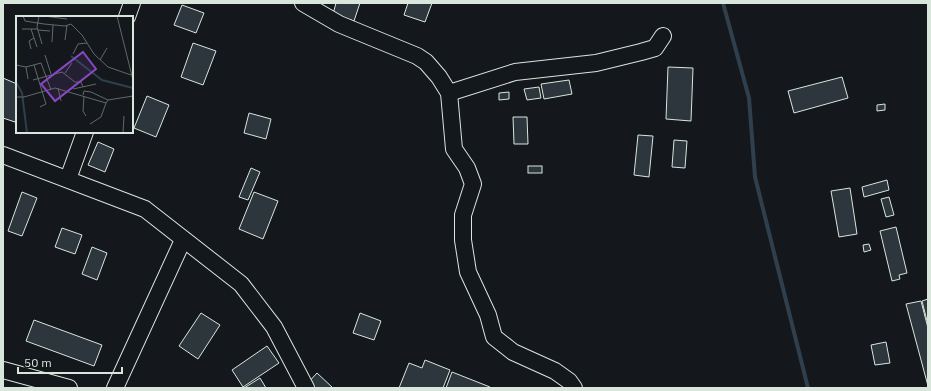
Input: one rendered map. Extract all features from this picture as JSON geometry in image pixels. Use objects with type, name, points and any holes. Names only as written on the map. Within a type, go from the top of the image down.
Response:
[{"type":"street","points":[[127,16],[132,3]]},
{"type":"street","points":[[302,3],[339,24],[417,56],[426,62],[439,77],[449,93],[454,149],[467,168],[473,184],[463,215],[463,240],[468,272],[488,315],[494,337],[513,352],[555,371],[569,381],[574,388]]},
{"type":"street","points":[[449,93],[515,72],[596,63],[641,52],[655,48],[663,36]]},
{"type":"street","points":[[68,179],[85,133]]},
{"type":"street","points":[[3,155],[145,209],[241,284],[274,327],[306,388]]},
{"type":"street","points":[[115,388],[183,240]]},
{"type":"street","points":[[3,370],[70,388]]},
{"type":"building","points":[[336,3],[360,3],[354,21],[333,14]]},
{"type":"building","points":[[408,3],[432,3],[425,22],[404,15]]},
{"type":"building","points":[[182,5],[204,13],[196,33],[174,25]]},
{"type":"building","points":[[193,43],[216,51],[203,85],[181,77]]},
{"type":"building","points":[[668,67],[693,68],[691,121],[666,119]]},
{"type":"building","points":[[842,77],[848,98],[794,113],[788,91]]},
{"type":"building","points":[[3,78],[16,84],[16,119],[15,122],[3,118]]},
{"type":"building","points":[[569,80],[572,94],[544,99],[541,84]]},
{"type":"building","points":[[539,87],[541,98],[527,100],[524,89]]},
{"type":"building","points":[[509,92],[509,99],[499,100],[499,93]]},
{"type":"building","points":[[147,96],[169,105],[156,137],[134,128]]},
{"type":"building","points":[[885,104],[885,110],[877,111],[877,105]]},
{"type":"building","points":[[249,113],[271,119],[266,139],[244,133]]},
{"type":"building","points":[[513,117],[527,117],[528,144],[514,144]]},
{"type":"building","points":[[638,135],[653,136],[649,177],[634,175]]},
{"type":"building","points":[[674,140],[687,141],[685,168],[672,167]]},
{"type":"building","points":[[98,142],[114,149],[105,172],[88,165]]},
{"type":"building","points":[[528,166],[542,166],[542,173],[528,173]]},
{"type":"building","points":[[251,168],[260,172],[248,200],[239,197]]},
{"type":"building","points":[[887,180],[889,190],[864,197],[862,187]]},
{"type":"building","points":[[850,188],[857,234],[839,237],[831,191]]},
{"type":"building","points":[[22,192],[37,198],[22,236],[8,231]]},
{"type":"building","points":[[254,192],[278,201],[263,239],[239,229]]},
{"type":"building","points":[[889,197],[894,215],[886,217],[881,199]]},
{"type":"building","points":[[896,227],[907,273],[899,275],[900,279],[892,281],[880,231]]},
{"type":"building","points":[[62,228],[82,235],[75,254],[55,247]]},
{"type":"building","points":[[869,244],[871,250],[864,252],[863,245]]},
{"type":"building","points":[[92,247],[107,253],[97,280],[82,274]]},
{"type":"building","points":[[928,299],[928,325],[922,301]]},
{"type":"building","points":[[921,301],[928,328],[928,386],[906,304]]},
{"type":"building","points":[[201,313],[220,325],[198,359],[179,346]]},
{"type":"building","points":[[360,313],[381,321],[374,340],[353,333]]},
{"type":"building","points":[[34,320],[102,345],[94,366],[26,341]]},
{"type":"building","points":[[886,342],[890,363],[875,365],[871,345]]},
{"type":"building","points":[[267,346],[279,363],[243,387],[232,370]]},
{"type":"building","points":[[425,360],[450,370],[443,388],[399,388],[409,363],[422,368]]},
{"type":"building","points":[[452,372],[490,387],[490,388],[446,388]]},
{"type":"building","points":[[317,373],[333,388],[307,388],[305,386]]},
{"type":"building","points":[[260,378],[266,388],[244,388]]},
{"type":"waterway","points":[[723,3],[749,98],[755,177],[808,388]]}]
